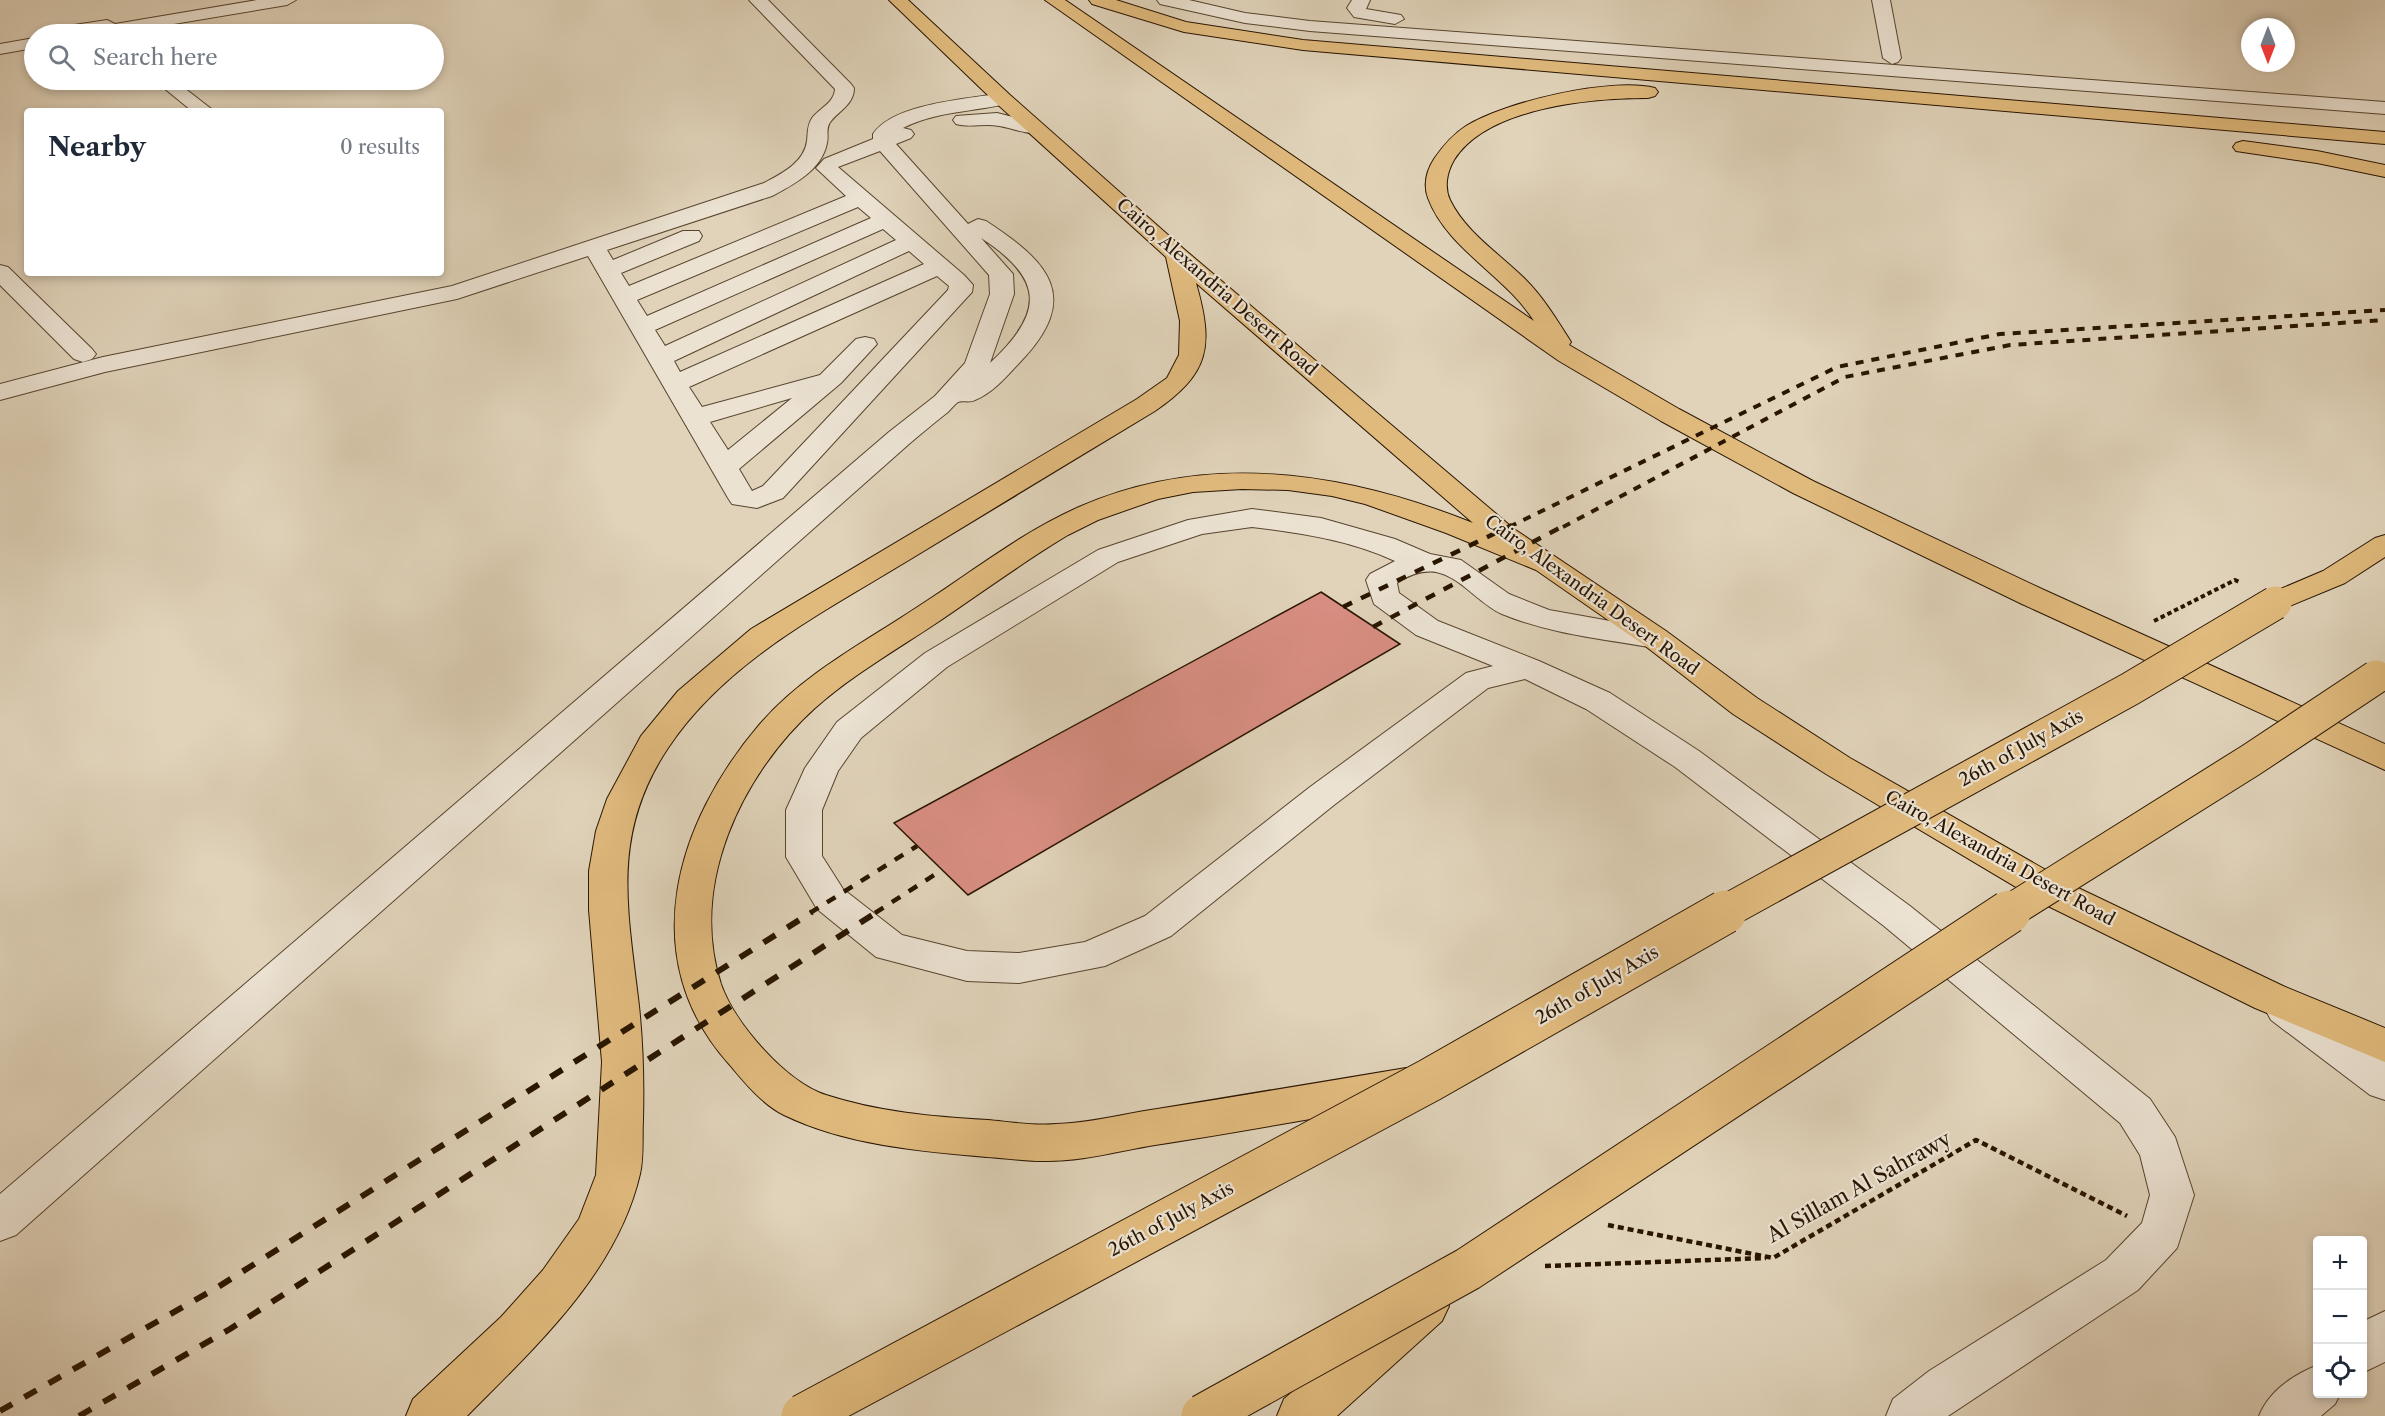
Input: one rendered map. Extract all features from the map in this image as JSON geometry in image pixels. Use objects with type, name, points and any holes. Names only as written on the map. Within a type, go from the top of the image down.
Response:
[{"type":"highway","name":"Cairo, Alexandria Desert Road","points":[[898,0],[1003,99],[1177,255],[1504,535],[1655,638],[1745,706],[1838,766],[2059,895],[2269,997],[2385,1046]]},
{"type":"highway","points":[[1054,0],[1568,356],[1803,487],[2033,597],[2385,759]]},
{"type":"highway","points":[[1098,0],[1184,27],[1303,45],[2385,138]]},
{"type":"highway","points":[[1568,356],[1529,297],[1469,238],[1438,198],[1438,173],[1443,158],[1449,151],[1483,124],[1515,111],[1590,95],[1640,91],[1697,93],[2217,144],[2317,157],[2385,171]]},
{"type":"highway","points":[[430,1416],[515,1336],[563,1280],[598,1224],[618,1174],[624,1087],[617,989],[606,906],[607,872],[613,833],[646,755],[669,720],[712,675],[762,636],[1146,405],[1176,384],[1189,364],[1193,331],[1177,255]]},
{"type":"highway","points":[[1430,1080],[1051,1143],[938,1134],[855,1123],[795,1102],[738,1051],[716,1019],[703,990],[694,960],[691,931],[692,901],[698,872],[721,812],[737,781],[756,752],[803,700],[1054,528],[1105,505],[1162,489],[1202,483],[1254,481],[1317,485],[1348,490],[1408,507],[1543,563]]},
{"type":"highway","name":"26th of July Axis","points":[[803,1416],[1430,1080],[1834,850],[2130,688],[2275,603],[2334,577],[2385,544]]},
{"type":"highway","points":[[1203,1416],[1468,1269],[1976,933],[2251,760],[2381,674]]},
{"type":"highway","points":[[1301,1416],[1468,1269]]},
{"type":"street","points":[[134,24],[247,0]]},
{"type":"street","points":[[144,24],[287,0]]},
{"type":"street","points":[[0,392],[103,366],[457,292],[764,191],[799,170],[813,154],[818,136],[816,128],[827,113],[843,100],[844,88],[758,0]]},
{"type":"street","points":[[1166,0],[1221,14],[1274,22],[1306,17],[2385,108]]},
{"type":"street","points":[[1231,0],[1250,4],[1260,2]]},
{"type":"street","points":[[1361,0],[1356,8],[1360,13],[1380,18],[2385,97]]},
{"type":"street","points":[[1881,0],[1892,58]]},
{"type":"street","points":[[1306,17],[1323,9]]},
{"type":"street","points":[[0,43],[24,39]]},
{"type":"street","points":[[0,50],[24,46]]},
{"type":"street","points":[[176,90],[200,108]]},
{"type":"street","points":[[0,1221],[890,446],[944,402],[977,365],[1002,294],[1003,283],[996,266],[884,143],[883,134],[889,126],[899,122],[1003,99]]},
{"type":"street","points":[[594,247],[742,498],[757,500],[773,492],[960,292],[962,285],[826,168],[831,163],[916,129],[970,119],[997,119],[1035,128]]},
{"type":"street","points":[[608,270],[835,177]]},
{"type":"street","points":[[623,297],[860,198]]},
{"type":"street","points":[[923,420],[975,390],[1015,354],[1039,324],[1044,297],[1032,268],[998,238],[938,202]]},
{"type":"street","points":[[641,327],[885,220]]},
{"type":"street","points":[[659,358],[911,242]]},
{"type":"street","points":[[675,384],[940,266]]},
{"type":"street","points":[[0,272],[83,354]]},
{"type":"street","points":[[724,467],[832,378],[865,344]]},
{"type":"street","points":[[694,418],[832,378]]},
{"type":"street","points":[[1423,562],[1385,546],[1321,527],[1252,518],[1198,526],[1108,556],[936,660],[849,730],[822,768],[804,810],[804,857],[830,899],[890,947],[967,966],[1009,968],[1091,956],[1158,926],[1450,699],[1477,681],[1498,673],[1528,668]]},
{"type":"street","points":[[1655,638],[1555,620],[1508,605],[1460,571],[1444,564],[1423,562],[1399,567],[1381,580],[1384,597],[1427,628],[1528,668],[1598,701],[1687,759],[1897,916],[2135,1112],[2160,1150],[2172,1195],[2161,1234],[2122,1275],[1946,1387],[1910,1416]]},
{"type":"street","points":[[2269,997],[2385,1083]]},
{"type":"street","points":[[2367,1347],[2385,1333]]},
{"type":"street","points":[[2283,1416],[2313,1392]]},
{"type":"path","points":[[2123,637],[2235,580]]},
{"type":"path","name":"Al Sillam Al Sahrawy","points":[[1554,1214],[1773,1258],[1976,1140],[2161,1234]]},
{"type":"path","points":[[1538,1266],[1773,1258]]},
{"type":"building","points":[[1321,592],[1400,644],[968,895],[894,823]]},
{"type":"railway","points":[[1509,527],[1837,367],[2000,334],[2385,310]]},
{"type":"railway","points":[[1563,527],[1845,377],[2010,345],[2385,320]]},
{"type":"railway","points":[[1343,607],[1512,525]]},
{"type":"railway","points":[[1373,627],[1565,525]]},
{"type":"railway","points":[[810,913],[917,846]]},
{"type":"railway","points":[[875,913],[942,870]]},
{"type":"railway","points":[[0,1411],[218,1287],[812,912]]},
{"type":"railway","points":[[79,1416],[230,1329],[877,912]]}]
